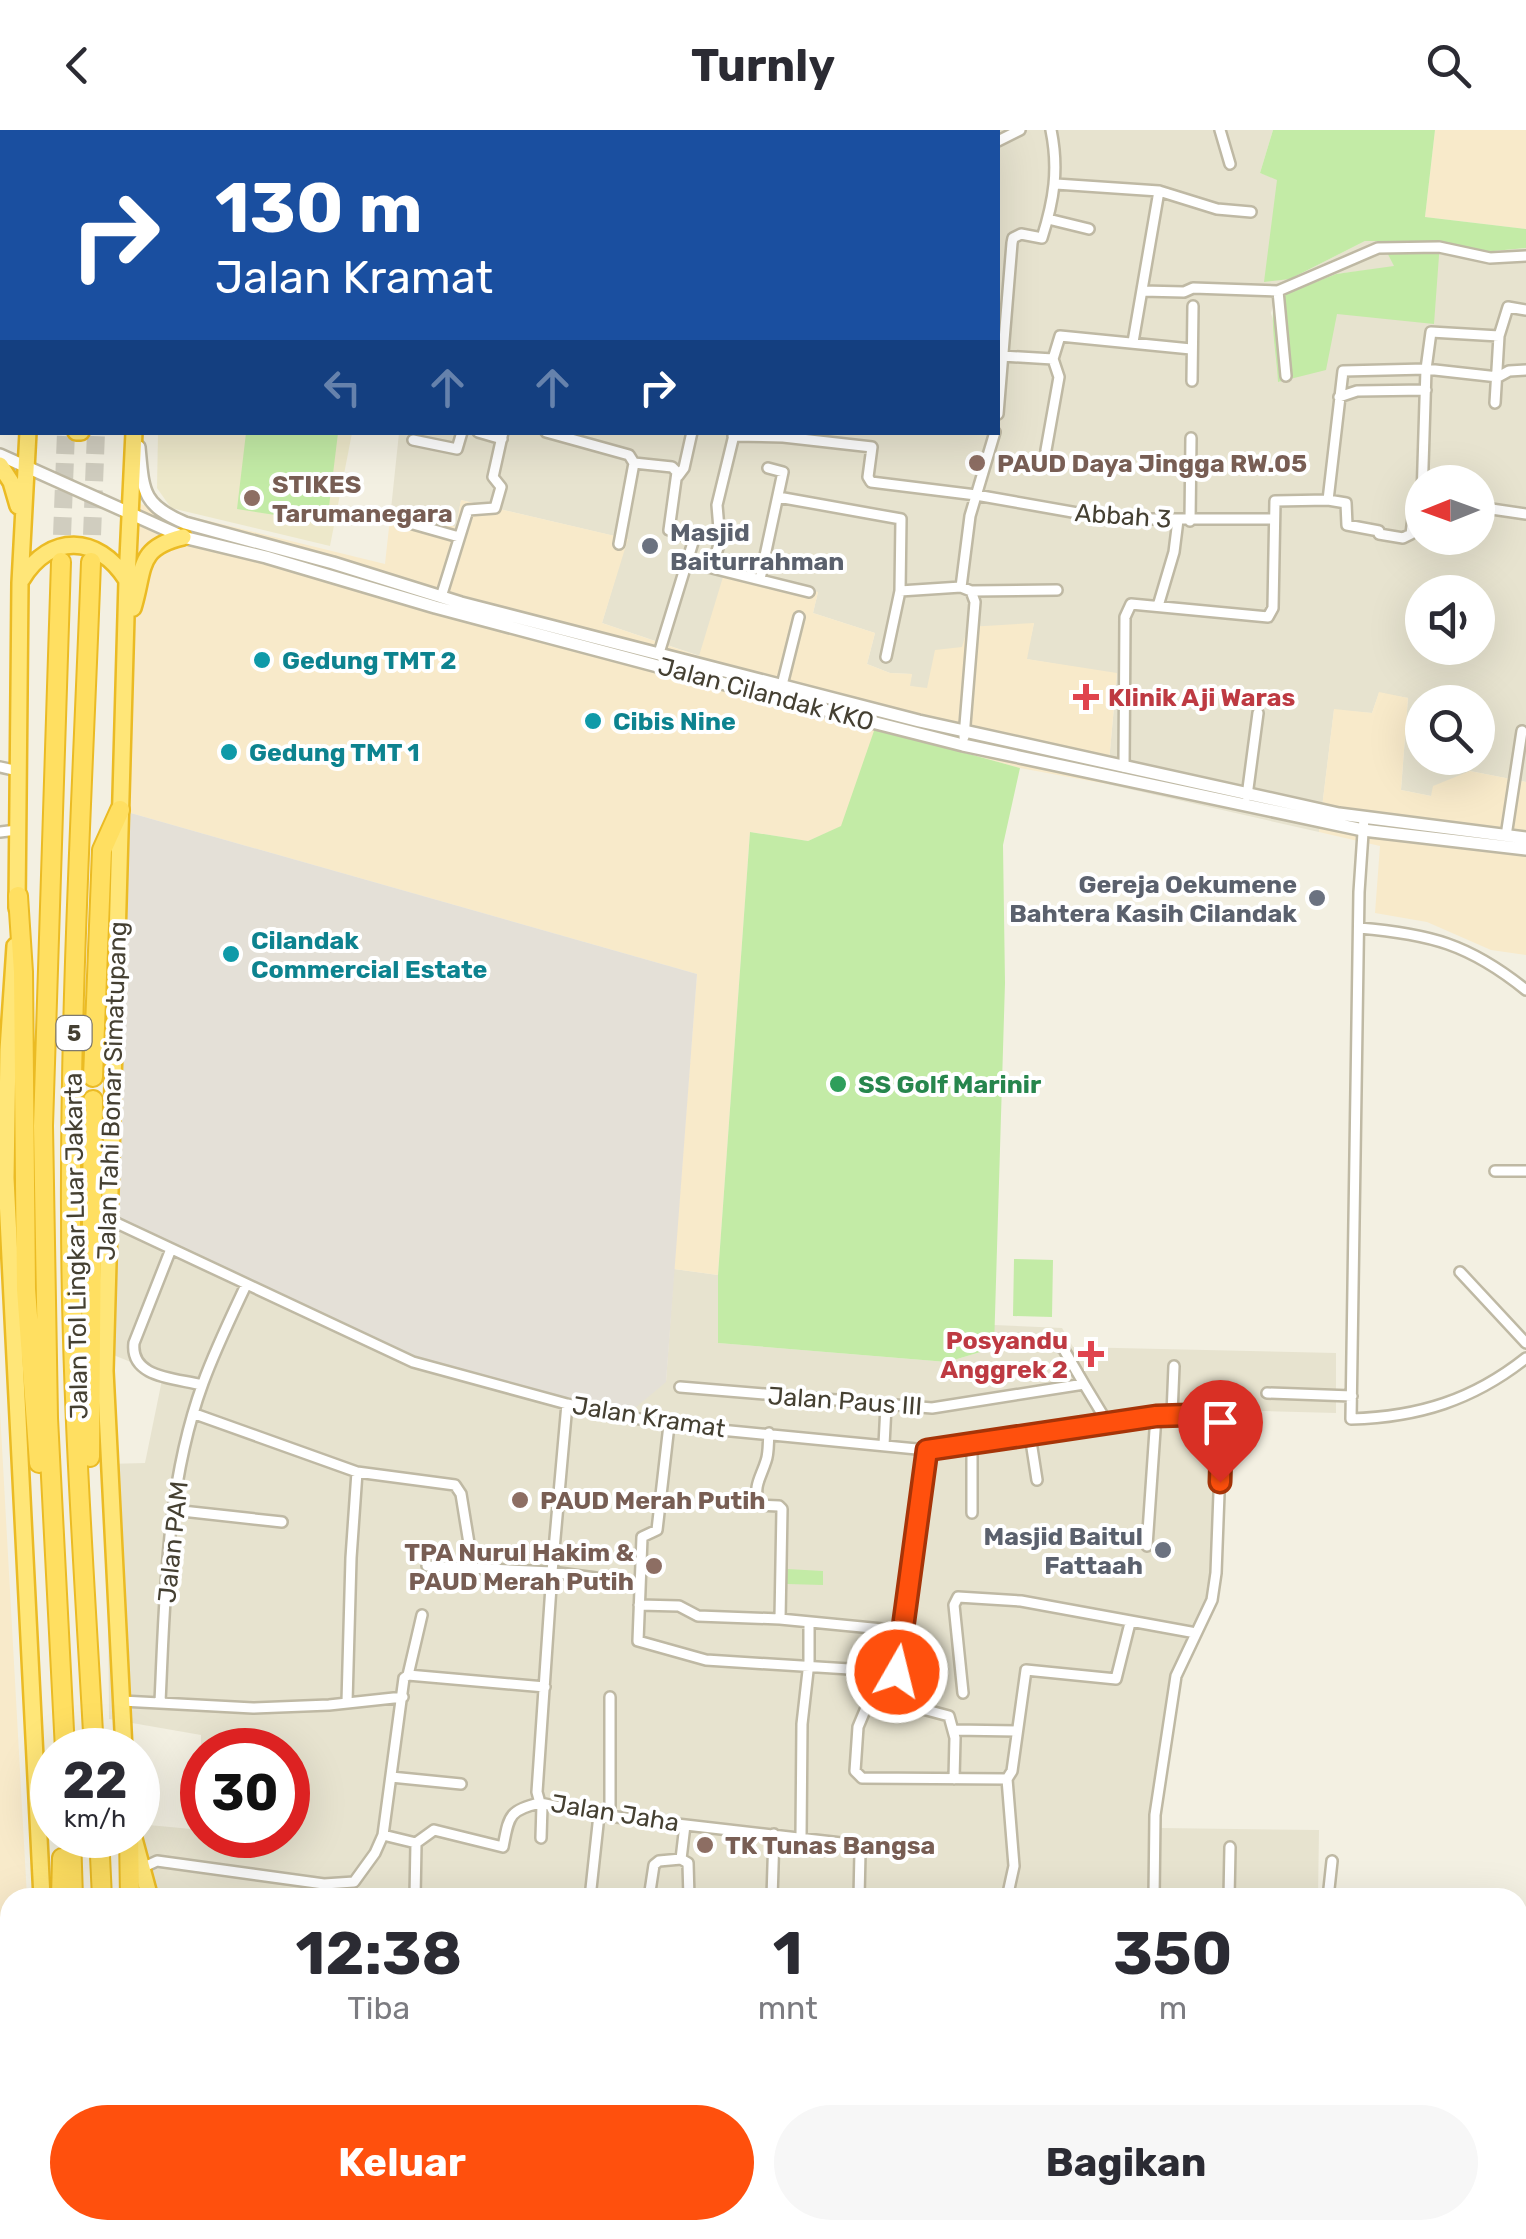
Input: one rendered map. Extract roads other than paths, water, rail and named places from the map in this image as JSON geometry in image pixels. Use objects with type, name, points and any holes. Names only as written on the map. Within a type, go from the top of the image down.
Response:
[{"type":"highway","points":[[28,435],[20,583],[17,830],[23,972],[28,1354],[48,1571],[58,1607]]},
{"type":"highway","name":"Jalan Tahi Bonar Simatupang","points":[[123,1728],[105,1371],[129,514],[136,435]]},
{"type":"highway","points":[[0,465],[14,490],[23,524]]},
{"type":"highway","points":[[126,630],[146,558],[162,542],[183,538]]},
{"type":"highway","points":[[20,583],[31,564],[46,552],[64,546],[83,546],[101,552],[127,580]]},
{"type":"highway","name":"Jalan Tol Lingkar Luar Jakarta","points":[[62,562],[43,1126],[44,1325],[64,1728]]},
{"type":"highway","name":"Jalan Tol Lingkar Luar Jakarta","points":[[91,562],[70,1212],[93,1728]]},
{"type":"highway","points":[[93,1077],[102,850],[120,810]]},
{"type":"highway","points":[[18,896],[3,1178],[41,1888]]},
{"type":"highway","points":[[88,1642],[95,1607],[90,1450],[93,1100]]},
{"type":"highway","points":[[61,1888],[63,1858]]},
{"type":"highway","points":[[72,1858],[73,1888]]},
{"type":"highway","points":[[100,1858],[104,1888]]},
{"type":"highway","points":[[130,1888],[131,1858]]},
{"type":"highway","points":[[140,1858],[148,1888]]},
{"type":"street","points":[[1000,385],[1002,308],[1013,238],[1021,234],[1042,238],[1056,184],[1056,156],[1050,130]]},
{"type":"street","points":[[1220,130],[1230,164]]},
{"type":"street","points":[[1056,184],[1158,192],[1217,209],[1251,212]]},
{"type":"street","points":[[1133,342],[1158,192]]},
{"type":"street","points":[[1048,219],[1089,229]]},
{"type":"street","points":[[1142,291],[1278,291],[1378,248],[1439,247],[1490,258],[1526,256]]},
{"type":"street","points":[[1278,291],[1286,376]]},
{"type":"street","points":[[1192,381],[1193,306]]},
{"type":"street","points":[[1495,403],[1500,336],[1508,308],[1526,310]]},
{"type":"street","points":[[1423,465],[1426,370],[1432,331],[1500,336]]},
{"type":"street","points":[[1046,450],[1058,377],[1053,359],[1060,336],[1190,349]]},
{"type":"street","points":[[1002,356],[1053,359]]},
{"type":"street","points":[[1328,500],[1342,371],[1426,370],[1498,377],[1508,371],[1526,370]]},
{"type":"street","points":[[1339,397],[1374,390],[1426,390]]},
{"type":"street","name":"Jalan Cilandak KKO","points":[[136,435],[142,474],[156,510],[185,523],[401,591],[964,738],[1364,824],[1526,849]]},
{"type":"street","points":[[413,440],[457,448],[461,435]]},
{"type":"street","points":[[557,435],[630,455],[634,463],[619,544]]},
{"type":"street","points":[[659,653],[694,538],[668,530],[677,479],[684,468],[691,435]]},
{"type":"street","points":[[712,568],[720,541],[717,505],[734,435]]},
{"type":"street","name":"Abbah 3","points":[[750,435],[872,447],[868,477],[871,482],[976,494],[1092,518],[1272,519]]},
{"type":"street","points":[[964,738],[974,602],[966,589],[970,516],[994,435]]},
{"type":"street","points":[[438,602],[468,510],[495,508],[501,487],[493,477],[503,436]]},
{"type":"street","points":[[1190,521],[1191,438]]},
{"type":"street","name":"Jalan Cilandak KKO","points":[[0,455],[183,538],[401,591]]},
{"type":"street","points":[[634,463],[672,467],[677,479]]},
{"type":"street","points":[[760,579],[783,472],[768,468]]},
{"type":"street","points":[[778,496],[900,519],[900,592],[886,657]]},
{"type":"street","points":[[1124,767],[1125,617],[1131,604],[1268,617],[1273,608],[1274,502],[1346,503],[1346,525],[1405,537]]},
{"type":"street","points":[[1495,509],[1526,514]]},
{"type":"street","points":[[1158,606],[1174,552],[1178,520]]},
{"type":"street","points":[[406,522],[459,537]]},
{"type":"street","points":[[686,562],[809,592]]},
{"type":"street","points":[[900,592],[1057,590]]},
{"type":"street","name":"Jalan Cilandak KKO","points":[[460,608],[659,653],[781,692]]},
{"type":"street","points":[[781,692],[799,617]]},
{"type":"street","points":[[1247,796],[1258,714]]},
{"type":"street","points":[[1506,836],[1522,731]]},
{"type":"street","name":"Jalan Cilandak KKO","points":[[1074,762],[1124,767],[1364,824],[1526,838]]},
{"type":"street","points":[[0,767],[18,771]]},
{"type":"street","points":[[1364,824],[1351,1418],[1390,1418],[1429,1411],[1466,1397],[1526,1358]]},
{"type":"street","points":[[0,832],[17,830]]},
{"type":"street","points":[[1359,928],[1408,931],[1455,945],[1498,967],[1526,990]]},
{"type":"street","points":[[1495,1171],[1526,1170]]},
{"type":"street","name":"Jalan Kramat","points":[[108,1219],[402,1358],[568,1404],[669,1426],[927,1450],[1172,1414],[1222,1414],[1216,1573],[1212,1600],[1194,1638]]},
{"type":"street","points":[[171,1249],[132,1354],[134,1363],[143,1369],[202,1384]]},
{"type":"street","points":[[1460,1272],[1526,1344]]},
{"type":"street","name":"Jalan PAM","points":[[160,1702],[173,1510],[202,1384],[246,1284]]},
{"type":"street","points":[[1026,1344],[1050,1343],[1063,1348],[1107,1422]]},
{"type":"street","points":[[1172,1414],[1174,1366]]},
{"type":"street","name":"Jalan Paus III","points":[[680,1387],[886,1406],[955,1406],[1084,1384]]},
{"type":"street","points":[[1267,1393],[1352,1396]]},
{"type":"street","name":"Jalan Jaha","points":[[568,1404],[537,1792],[541,1804],[604,1816],[850,1844],[860,1852],[859,1888]]},
{"type":"street","points":[[884,1445],[886,1406]]},
{"type":"street","points":[[195,1414],[358,1472],[448,1482],[459,1487],[473,1568]]},
{"type":"street","points":[[1147,1546],[1156,1416]]},
{"type":"street","points":[[669,1426],[657,1530],[642,1538],[640,1644],[706,1660],[895,1673]]},
{"type":"street","points":[[769,1433],[766,1461],[757,1477],[756,1501],[758,1505],[782,1509],[780,1618]]},
{"type":"street","points":[[1030,1435],[1036,1480]]},
{"type":"street","points":[[972,1444],[972,1513]]},
{"type":"street","points":[[927,1450],[894,1698],[913,1700],[915,1707],[949,1716],[954,1730],[954,1779]]},
{"type":"street","points":[[347,1702],[358,1472]]},
{"type":"street","points":[[173,1510],[282,1522]]},
{"type":"street","points":[[427,1566],[552,1572],[640,1584]]},
{"type":"street","points":[[963,1693],[954,1605],[958,1597],[1021,1601],[1169,1628],[1194,1638],[1176,1676],[1155,1815],[1154,1888]]},
{"type":"street","points":[[639,1604],[679,1606],[698,1616],[780,1618],[904,1631]]},
{"type":"street","points":[[144,1867],[157,1861],[324,1884],[354,1882],[376,1853],[383,1835],[404,1678],[408,1675],[422,1615]]},
{"type":"street","points":[[801,1838],[802,1724],[809,1622]]},
{"type":"street","points":[[1009,1888],[1014,1866],[1007,1778],[1012,1771],[1026,1670],[1116,1679],[1130,1623]]},
{"type":"street","points":[[881,1672],[858,1727],[856,1771],[862,1778],[1007,1778]]},
{"type":"street","points":[[408,1675],[546,1687]]},
{"type":"street","points":[[122,1701],[253,1708],[403,1696]]},
{"type":"street","points":[[592,1888],[604,1816],[610,1697]]},
{"type":"street","points":[[954,1730],[1017,1731]]},
{"type":"street","points":[[392,1777],[461,1784]]},
{"type":"street","points":[[415,1888],[416,1843],[428,1831],[502,1847],[508,1818],[518,1808],[541,1804],[540,1838]]},
{"type":"street","points":[[680,1860],[685,1824]]},
{"type":"street","points":[[772,1888],[774,1834]]},
{"type":"street","points":[[383,1835],[416,1843]]},
{"type":"street","points":[[1230,1846],[1230,1888]]},
{"type":"street","points":[[651,1888],[654,1866],[659,1861],[680,1860],[688,1863],[689,1888]]},
{"type":"street","points":[[1329,1888],[1332,1861]]},
{"type":"street","points":[[324,1884],[324,1888]]},
{"type":"tunnel","points":[[61,562],[66,435]]},
{"type":"tunnel","points":[[91,562],[96,435]]},
{"type":"place","name":"PAUD Daya Jingga RW.05","points":[[977,463]]},
{"type":"place","name":"STIKES Tarumanegara","points":[[252,498]]},
{"type":"place","name":"Masjid Baiturrahman","points":[[650,546]]},
{"type":"place","name":"Gedung TMT 2","points":[[262,660]]},
{"type":"place","name":"Klinik Aji Waras","points":[[1086,697]]},
{"type":"place","name":"Cibis Nine","points":[[593,721]]},
{"type":"place","name":"Gedung TMT 1","points":[[229,752]]},
{"type":"place","name":"Gereja Oekumene Bahtera Kasih Cilandak","points":[[1317,898]]},
{"type":"place","name":"Cilandak Commercial Estate","points":[[231,954]]},
{"type":"place","name":"SS Golf Marinir","points":[[838,1084]]},
{"type":"place","name":"Posyandu Anggrek 2","points":[[1091,1354]]},
{"type":"place","name":"PAUD Merah Putih","points":[[520,1500]]},
{"type":"place","name":"Masjid Baitul Fattaah","points":[[1163,1550]]},
{"type":"place","name":"TPA Nurul Hakim & PAUD Merah Putih","points":[[654,1566]]},
{"type":"place","name":"TK Tunas Bangsa","points":[[705,1845]]}]
